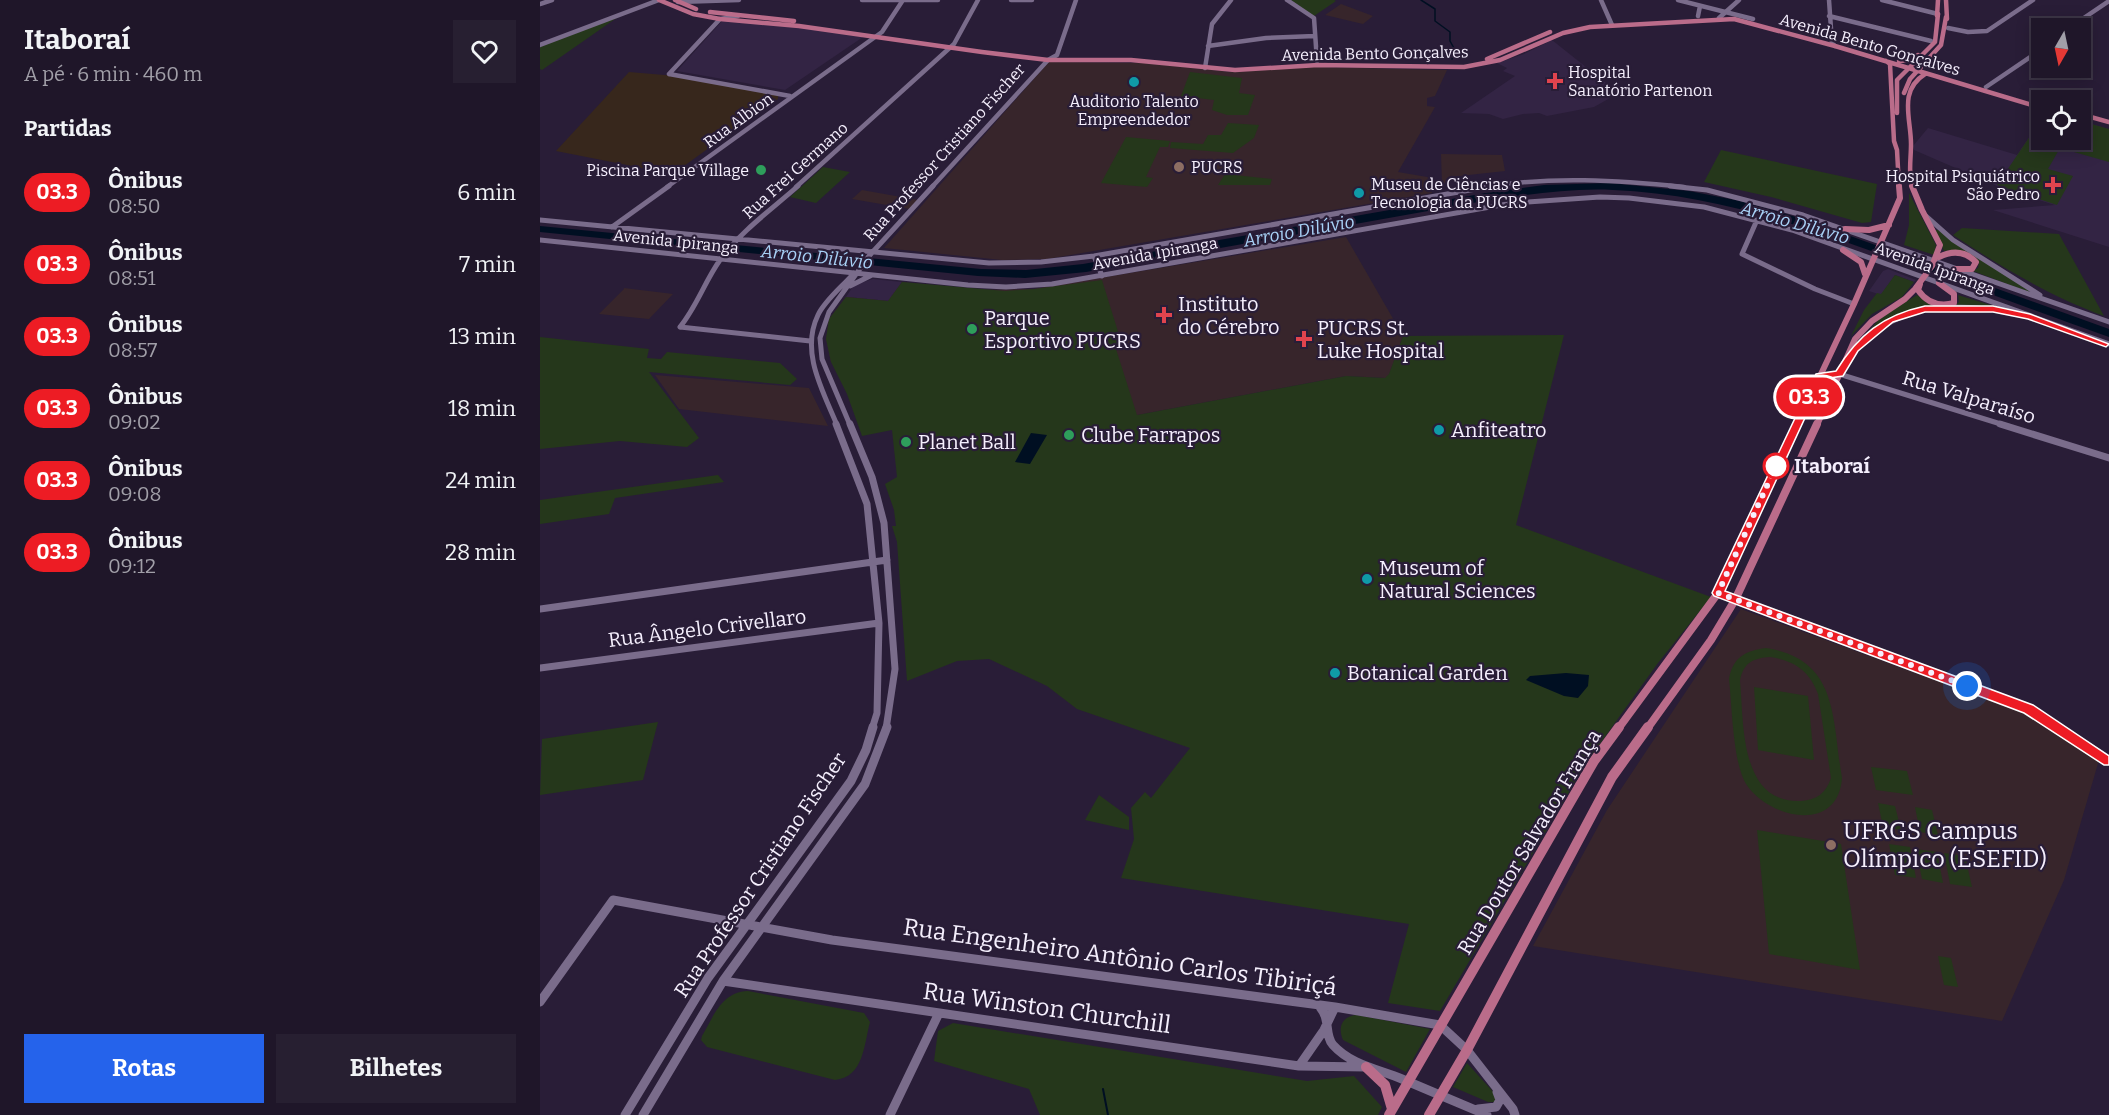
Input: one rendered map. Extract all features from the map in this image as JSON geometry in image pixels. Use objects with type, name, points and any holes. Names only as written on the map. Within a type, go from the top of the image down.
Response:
[{"type":"main road","points":[[540,3],[545,0]]},
{"type":"main road","points":[[540,3],[552,0]]},
{"type":"main road","points":[[540,45],[659,0]]},
{"type":"main road","name":"Avenida Bento Gonçalves","points":[[659,0],[693,14],[720,19],[799,26],[948,48],[1048,60],[1131,60],[1235,70],[1318,65],[1464,67],[1500,60],[1563,33],[1611,23],[1723,15],[1753,19],[1886,62],[2031,100]]},
{"type":"main road","points":[[677,1],[739,0]]},
{"type":"main road","points":[[862,0],[938,0]]},
{"type":"main road","points":[[879,34],[903,0]]},
{"type":"main road","points":[[954,44],[978,0]]},
{"type":"main road","points":[[1011,0],[1032,0]]},
{"type":"main road","points":[[1057,55],[1076,0]]},
{"type":"main road","points":[[1205,66],[1212,24],[1231,0]]},
{"type":"main road","points":[[1287,0],[1314,18],[1317,61]]},
{"type":"main road","points":[[1601,0],[1611,23]]},
{"type":"main road","points":[[1678,0],[1723,15],[1739,0]]},
{"type":"main road","points":[[1829,0],[1833,44]]},
{"type":"main road","points":[[1882,0],[1938,15]]},
{"type":"main road","points":[[1897,150],[1897,80],[1935,42],[1938,0]]},
{"type":"main road","points":[[1935,261],[1940,245],[1913,193],[1904,93],[1906,82],[1942,43],[1946,0]]},
{"type":"main road","points":[[1948,28],[1968,32],[1987,31],[2033,0]]},
{"type":"main road","name":"Avenida Bento Gonçalves","points":[[677,1],[706,12],[954,44],[1057,55],[1163,58],[1205,66],[1317,61],[1465,63],[1490,58],[1557,30],[1586,23],[1723,15],[1899,61],[2031,105]]},
{"type":"main road","points":[[2084,18],[2109,1]]},
{"type":"main road","points":[[1698,16],[1700,6]]},
{"type":"main road","points":[[1899,61],[1910,60],[1919,55],[1931,41],[1938,15]]},
{"type":"main road","points":[[741,16],[720,19],[669,74],[790,96]]},
{"type":"main road","points":[[1829,16],[1931,41]]},
{"type":"main road","points":[[1909,152],[1911,145],[1907,94],[1912,83],[1925,71],[1946,44],[1948,28],[1946,18]]},
{"type":"main road","name":"Rua Albion","points":[[612,227],[790,96],[879,34]]},
{"type":"main road","points":[[1208,46],[1266,38],[1315,36]]},
{"type":"main road","name":"Rua Frei Germano","points":[[810,341],[680,327],[693,311],[725,254],[954,44]]},
{"type":"main road","name":"Rua Professor Cristiano Fischer","points":[[643,1115],[723,981],[865,784],[886,732],[895,669],[880,501],[865,458],[822,359],[818,342],[826,316],[857,270],[871,254],[1048,60],[1057,55]]},
{"type":"main road","points":[[1919,55],[1934,59]]},
{"type":"main road","points":[[1986,87],[2031,56]]},
{"type":"main road","name":"Rua Doutor Salvador França","points":[[1391,1112],[1594,761],[1718,593],[1854,304],[1900,198],[1890,64],[1886,62]]},
{"type":"main road","points":[[1891,78],[1900,78],[1912,83]]},
{"type":"main road","points":[[2091,117],[2109,122]]},
{"type":"main road","points":[[2091,122],[2109,127]]},
{"type":"main road","name":"Avenida Ipiranga","points":[[540,220],[871,254],[989,263],[1041,262],[1095,258],[1510,183],[1605,180],[1707,190],[1803,215],[1880,244],[2109,322]]},
{"type":"main road","name":"Avenida Ipiranga","points":[[540,240],[720,260],[857,270],[968,285],[1006,287],[1052,284],[1459,211],[1538,200],[1600,197],[1679,203],[1712,208],[1757,220],[1843,250],[1873,257],[2109,344]]},
{"type":"main road","points":[[1679,203],[1695,212]]},
{"type":"main road","points":[[1704,210],[1712,208]]},
{"type":"main road","points":[[1923,213],[1953,240],[2009,277],[2058,305]]},
{"type":"main road","points":[[1328,217],[1336,232]]},
{"type":"main road","points":[[1757,220],[1742,254],[1815,290],[1854,304]]},
{"type":"main road","points":[[1845,230],[1869,230],[1889,225]]},
{"type":"main road","points":[[1843,250],[1861,262],[1865,275]]},
{"type":"main road","points":[[1935,261],[1946,252],[1955,252],[1970,256],[1976,262],[1972,269],[1955,269]]},
{"type":"main road","points":[[1095,258],[1101,274]]},
{"type":"main road","name":"Rua Doutor Salvador França","points":[[1429,1115],[1467,1050],[1612,777],[1711,640],[1735,600],[1844,363],[1863,327],[1876,316],[1906,298],[1935,261]]},
{"type":"main road","name":"Rua Professor Cristiano Fischer","points":[[625,1115],[708,978],[744,925],[851,781],[866,750],[877,713],[879,623],[867,504],[812,362],[810,341],[814,325],[825,304],[857,270]]},
{"type":"main road","points":[[844,291],[861,279],[874,274]]},
{"type":"main road","points":[[1923,277],[1918,290],[1925,299],[1940,305],[1953,303],[1954,294],[1939,283]]},
{"type":"main road","name":"Rua Doutor Salvador França","points":[[1844,363],[1869,335],[1903,314],[1925,309],[1978,308],[2030,316]]},
{"type":"main road","points":[[814,325],[818,342]]},
{"type":"main road","name":"Rua Valparaíso","points":[[1819,376],[1839,374],[2109,458]]},
{"type":"main road","points":[[839,433],[851,429]]},
{"type":"main road","points":[[540,609],[887,560]]},
{"type":"main road","points":[[1718,593],[2028,709],[2109,760]]},
{"type":"main road","name":"Rua Ângelo Crivellaro","points":[[540,668],[879,623]]},
{"type":"main road","points":[[799,851],[812,856]]},
{"type":"main road","name":"Rua Engenheiro Antônio Carlos Tibiriçá","points":[[540,1002],[613,900],[832,940],[1318,1006],[1340,1007],[1440,1025]]},
{"type":"main road","name":"Rua Winston Churchill","points":[[723,981],[1299,1066],[1365,1067]]},
{"type":"main road","points":[[1318,1006],[1325,1011],[1328,1019],[1328,1032],[1335,1049],[1365,1067],[1385,1085],[1391,1098],[1391,1112]]},
{"type":"main road","points":[[1299,1066],[1324,1030],[1328,1019],[1340,1007]]},
{"type":"main road","points":[[890,1115],[939,1013]]},
{"type":"main road","points":[[1440,1025],[1467,1050],[1513,1109],[1515,1115]]},
{"type":"main road","points":[[1365,1067],[1483,1112],[1496,1107],[1500,1100],[1496,1088]]},
{"type":"shaded area","points":[[1341,4],[1373,16],[1363,24],[1325,15]]},
{"type":"shaded area","points":[[723,20],[782,25],[863,37],[785,90],[677,71]]},
{"type":"shaded area","name":"Hospital Sanatório Partenon","points":[[1552,40],[1616,91],[1604,95],[1610,98],[1594,107],[1547,116],[1539,113],[1523,114],[1503,119],[1489,114],[1461,113],[1515,76],[1503,71],[1507,68],[1497,63],[1524,54]]},
{"type":"shaded area","name":"PUCRS","points":[[1049,62],[1145,63],[1231,72],[1314,67],[1447,70],[1435,96],[1427,98],[1427,106],[1435,107],[1398,172],[1433,178],[1432,193],[1047,259],[1002,260],[884,248]]},
{"type":"shaded area","points":[[629,72],[676,76],[778,95],[778,99],[730,132],[720,136],[724,137],[673,174],[556,151]]},
{"type":"shaded area","name":"Hospital Psiquiátrico São Pedro","points":[[2091,124],[2109,129],[2109,247],[1993,210],[2055,205],[2004,189],[1914,150],[1913,146],[1928,128],[2017,155],[2031,135],[2031,150],[2091,150]]},
{"type":"shaded area","points":[[1441,154],[1502,155],[1505,171],[1450,177],[1442,184]]},
{"type":"shaded area","points":[[862,190],[918,200],[910,209],[852,199]]},
{"type":"shaded area","points":[[1346,237],[1403,336],[1386,378],[1346,376],[1137,415],[831,362],[826,339],[829,319],[846,297],[888,301],[902,282],[978,290],[1034,289]]},
{"type":"shaded area","points":[[1888,269],[1916,280],[1914,282],[1895,275],[1881,295],[1869,291],[1883,271]]},
{"type":"shaded area","points":[[873,279],[902,282],[889,301],[846,297],[854,285]]},
{"type":"shaded area","points":[[624,289],[673,294],[649,319],[599,314]]},
{"type":"shaded area","points":[[655,375],[809,388],[828,426],[679,409]]},
{"type":"shaded area","name":"UFRGS Campus Olímpico (ESEFID)","points":[[1741,609],[2027,714],[2099,760],[2064,880],[2002,1021],[1533,946],[1607,810]]},
{"type":"green space","points":[[1291,0],[1334,0],[1336,1],[1314,16]]},
{"type":"green space","points":[[618,17],[542,70],[540,69],[540,47]]},
{"type":"green space","points":[[1190,72],[1242,78],[1239,93],[1255,95],[1248,115],[1227,115],[1212,110],[1214,100],[1181,96]]},
{"type":"green space","points":[[1228,123],[1259,125],[1254,138],[1233,153],[1170,148],[1171,142],[1203,144],[1208,135],[1221,135]]},
{"type":"green space","points":[[2091,124],[2109,129],[2109,162],[2067,150],[2091,150]]},
{"type":"green space","points":[[2031,135],[2031,150],[2059,150],[2048,169],[2073,176],[2057,205],[1997,185]]},
{"type":"green space","points":[[1126,137],[1170,141],[1168,147],[1160,147],[1146,177],[1153,178],[1147,187],[1101,183]]},
{"type":"green space","points":[[1721,150],[1877,184],[1871,222],[1862,223],[1771,197],[1704,182]]},
{"type":"green space","points":[[823,167],[850,172],[816,203],[790,197]]},
{"type":"green space","points":[[1225,174],[1272,179],[1270,185],[1218,185]]},
{"type":"green space","points":[[1909,193],[1936,245],[1934,255],[1904,245],[1909,225]]},
{"type":"green space","points":[[1962,228],[2059,234],[2104,316],[2026,280],[1990,259],[1953,235]]},
{"type":"green space","points":[[1934,230],[1938,230],[2034,294],[1973,271],[1978,268],[1979,262],[1954,250],[1944,251]]},
{"type":"green space","points":[[1895,275],[1914,282],[1902,297],[1872,314],[1851,336],[1864,310],[1877,293],[1881,294]]},
{"type":"green space","name":"Botanical Garden","points":[[1102,280],[1120,338],[1116,349],[1137,415],[1346,376],[1385,378],[1389,374],[1403,336],[1564,335],[1516,525],[1711,597],[1658,663],[1586,763],[1440,1011],[1388,1003],[1409,924],[1121,878],[1134,839],[1131,808],[1145,792],[1151,798],[1190,748],[1077,709],[1047,686],[989,659],[957,661],[907,681],[897,542],[892,526],[896,526],[894,510],[885,484],[897,477],[892,430],[862,436],[847,394],[831,362],[826,339],[829,319],[846,297],[888,301],[902,282],[1005,291]]},
{"type":"green space","points":[[1917,295],[1934,306],[1953,307],[1959,302],[1958,295],[1997,307],[1941,309],[1908,314],[1876,329],[1860,342],[1880,318]]},
{"type":"green space","points":[[540,337],[649,349],[647,358],[661,359],[667,352],[780,363],[797,379],[790,385],[649,372],[699,438],[687,447],[620,441],[540,449]]},
{"type":"green space","points":[[718,475],[724,482],[615,498],[609,514],[540,524],[540,500]]},
{"type":"green space","points":[[1766,648],[1790,654],[1807,665],[1819,678],[1828,695],[1842,778],[1838,796],[1829,807],[1816,814],[1801,815],[1770,806],[1746,784],[1742,775],[1736,749],[1729,679],[1734,665],[1741,656]],"holes":[[[1770,657],[1800,668],[1815,686],[1818,694],[1831,778],[1820,795],[1807,800],[1781,798],[1766,789],[1756,775],[1749,758],[1742,717],[1741,675],[1746,666],[1754,660]]]},
{"type":"green space","points":[[1754,687],[1808,696],[1814,760],[1758,750]]},
{"type":"green space","points":[[658,722],[643,780],[540,795],[542,739]]},
{"type":"green space","points":[[1871,767],[1907,771],[1913,795],[1876,790]]},
{"type":"green space","points":[[1099,795],[1129,817],[1129,830],[1085,820]]},
{"type":"green space","points":[[1878,803],[1895,806],[1901,830],[1883,827]]},
{"type":"green space","points":[[1915,807],[1932,810],[1938,835],[1920,832]]},
{"type":"green space","points":[[1757,830],[1841,844],[1860,970],[1769,954]]},
{"type":"green space","points":[[1889,844],[1910,847],[1916,878],[1895,875]]},
{"type":"green space","points":[[1916,849],[1937,852],[1943,883],[1922,879]]},
{"type":"green space","points":[[1944,853],[1965,856],[1972,887],[1950,884]]},
{"type":"green space","points":[[1938,956],[1951,958],[1958,987],[1944,985]]},
{"type":"green space","points":[[748,991],[864,1013],[870,1022],[861,1058],[852,1073],[845,1078],[835,1080],[707,1047],[701,1040],[702,1036],[719,1006],[731,996]]},
{"type":"green space","points":[[1357,1015],[1430,1029],[1406,1072],[1343,1040],[1342,1023],[1348,1017]]},
{"type":"green space","points":[[953,1023],[1307,1081],[1354,1076],[1382,1107],[1378,1115],[1040,1115],[1029,1089],[934,1061],[938,1031]]},
{"type":"green space","points":[[1467,1063],[1496,1095],[1495,1102],[1488,1102],[1453,1087]]},
{"type":"water","name":"Arroio Dilúvio","points":[[1610,183],[1689,191],[1740,201],[1803,219],[2109,329],[2109,337],[1864,248],[1759,214],[1687,198],[1613,190],[1539,193],[1495,199],[1086,272],[1025,278],[978,276],[540,232],[540,226],[981,269],[1026,270],[1083,264],[1486,193],[1544,185]]},
{"type":"water","points":[[1031,433],[1047,435],[1030,464],[1015,462]]},
{"type":"water","points":[[1566,673],[1589,675],[1588,686],[1578,698],[1564,696],[1526,680],[1530,676]]},
{"type":"waterway","points":[[1421,0],[1435,9],[1435,21],[1450,32],[1450,41],[1455,50],[1452,59]]},
{"type":"waterway","points":[[1103,1089],[1108,1115]]},
{"type":"bus line","name":"03.3","points":[[2109,344],[2030,316],[1993,309],[1953,307],[1925,309],[1903,314],[1890,320],[1854,349],[1839,374],[1819,376],[1718,593],[2028,709],[2109,760]]},
{"type":"place","name":"Hospital Sanatório Partenon","points":[[1555,81]]},
{"type":"place","name":"Auditorio Talento Empreendedor","points":[[1134,82]]},
{"type":"place","name":"PUCRS","points":[[1179,167]]},
{"type":"place","name":"Piscina Parque Village","points":[[761,170]]},
{"type":"place","name":"Hospital Psiquiátrico São Pedro","points":[[2053,185]]},
{"type":"place","name":"Museu de Ciências e Tecnologia da PUCRS","points":[[1359,193]]},
{"type":"place","name":"Instituto do Cérebro","points":[[1164,315]]},
{"type":"place","name":"Parque Esportivo PUCRS","points":[[972,329]]},
{"type":"place","name":"PUCRS St. Luke Hospital","points":[[1304,339]]},
{"type":"place","name":"Anfiteatro","points":[[1439,430]]},
{"type":"place","name":"Clube Farrapos","points":[[1069,435]]},
{"type":"place","name":"Planet Ball","points":[[906,442]]},
{"type":"place","name":"Itaboraí","points":[[1776,466]]},
{"type":"place","name":"Museum of Natural Sciences","points":[[1367,579]]},
{"type":"place","name":"Botanical Garden","points":[[1335,673]]},
{"type":"place","name":"UFRGS Campus Olímpico (ESEFID)","points":[[1831,845]]},
{"type":"route","points":[[1776,466],[1718,593],[1967,686]]}]
